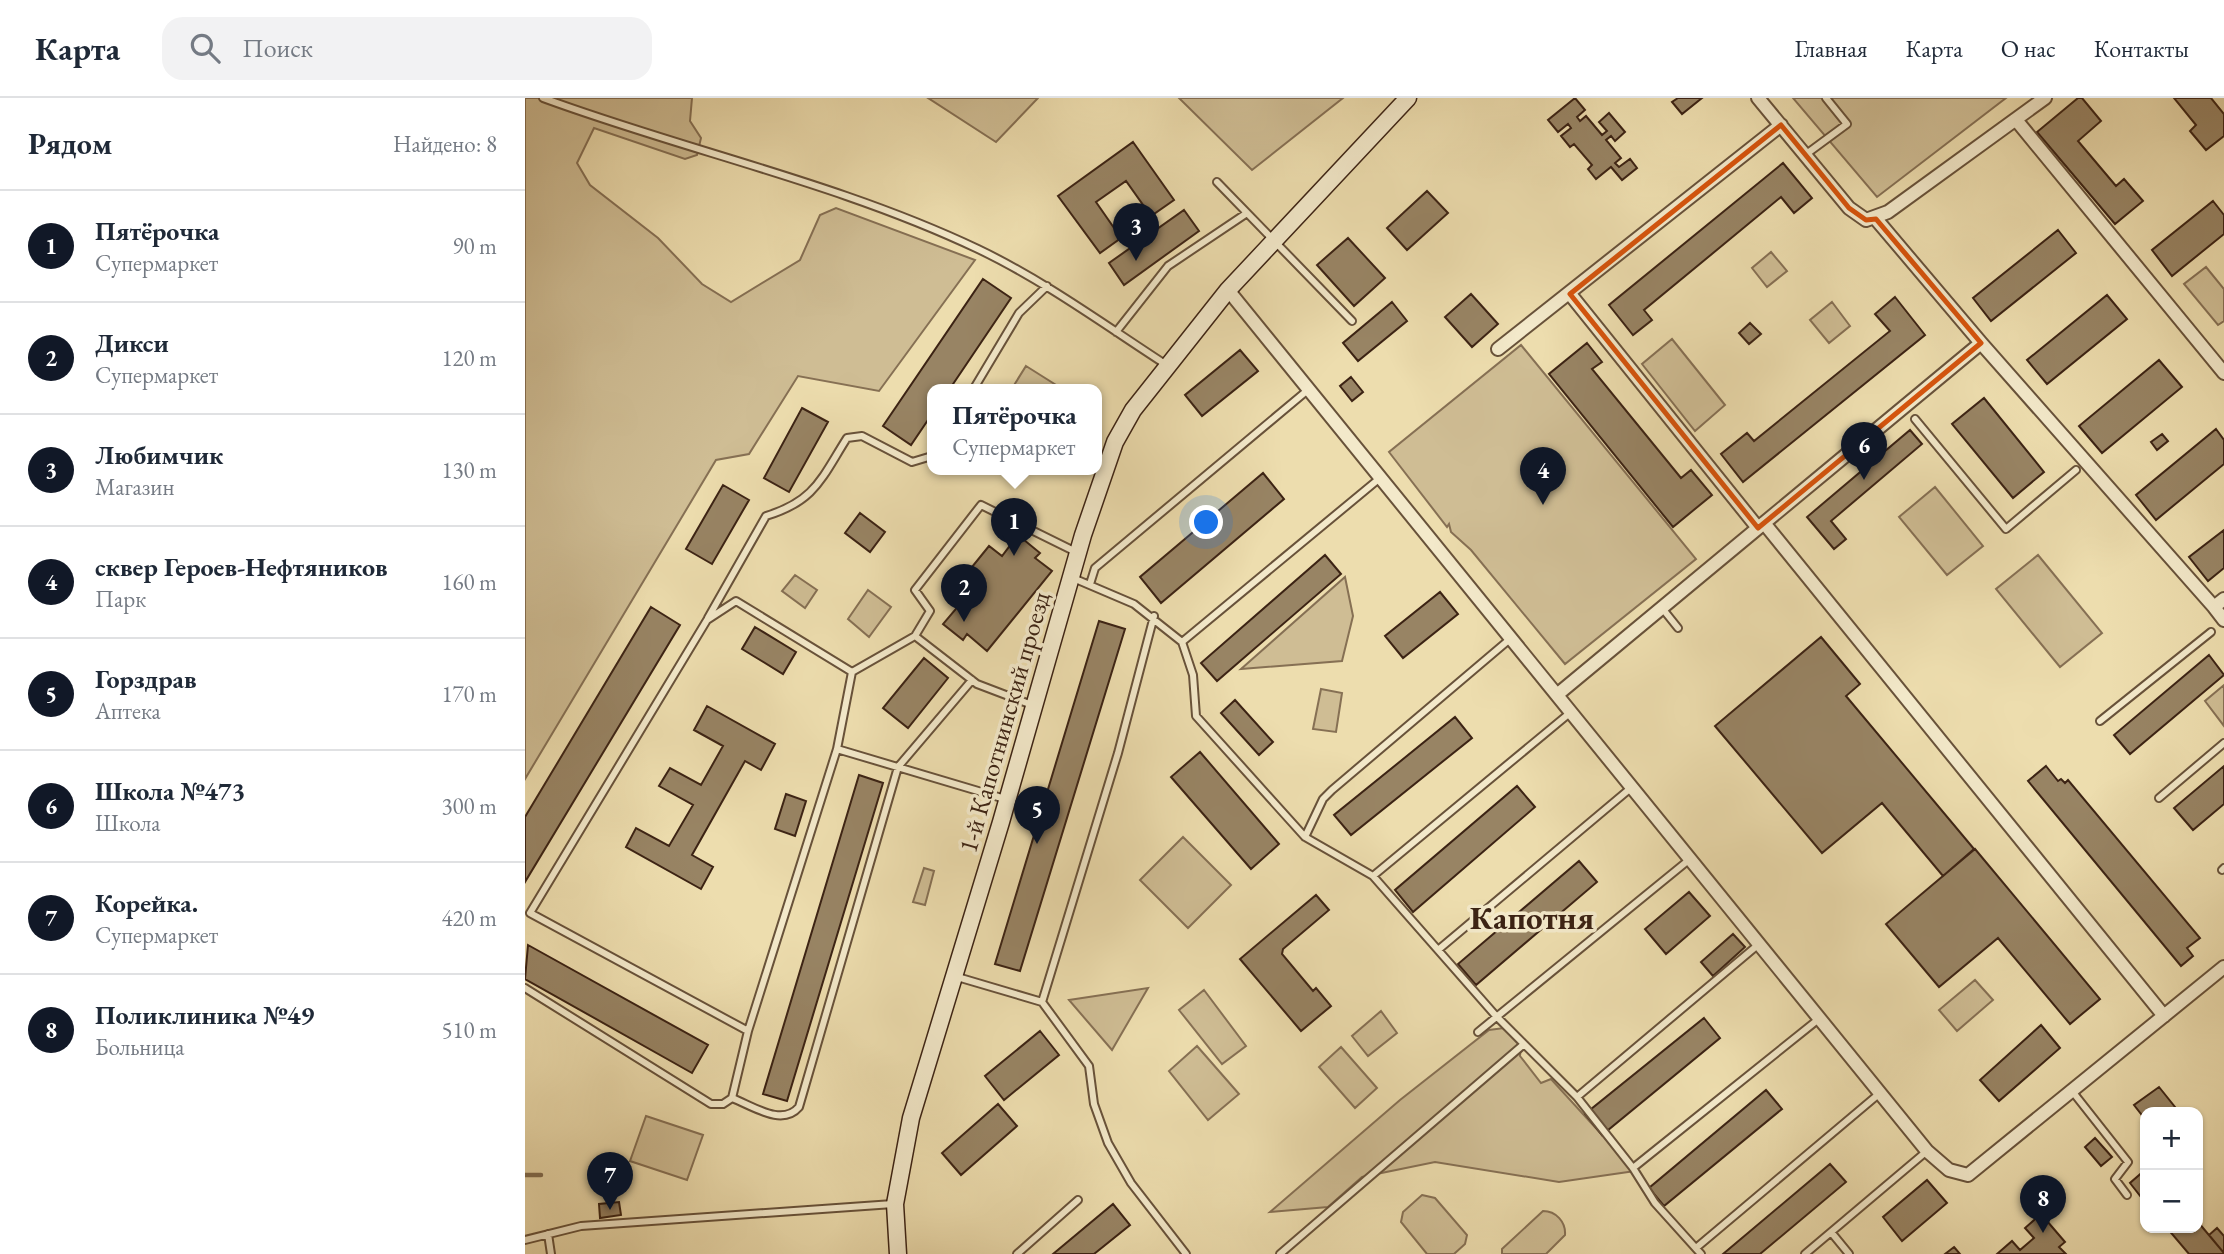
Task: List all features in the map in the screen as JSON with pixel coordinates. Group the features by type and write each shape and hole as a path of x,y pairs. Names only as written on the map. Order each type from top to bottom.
{"street":[{"name":"1-й Капотнинский проезд","path":"898,1254 895,1204 911,1118 1035,706 1078,553 1115,442 1133,410 1229,290 1408,98"},
{"path":"1758,98 1849,208 1866,220 1876,219 2017,121 2045,98"},
{"path":"2017,121 2224,373"},
{"path":"1498,349 1780,125"},
{"path":"1876,219 1981,343 2219,603 2224,620"},
{"path":"1229,290 1927,1151 1949,1170 1968,1175 2224,967"},
{"path":"1570,294 2165,1016"},
{"path":"1557,694 1981,343"}],"lane":[{"path":"543,98 878,209 977,249 1047,286 1168,366"},
{"path":"1805,155 1847,124 1826,98"},
{"path":"1217,181 1352,321"},
{"path":"1116,332 1168,266 1247,213"},
{"path":"978,384 1019,313 1047,286"},
{"path":"1090,584 1095,568 1310,388"},
{"path":"1915,419 2006,529 2076,470"},
{"path":"525,921 708,620 766,516 787,510 809,497 847,439 862,436 912,462 927,458"},
{"path":"1182,642 1382,477"},
{"path":"525,988 711,1104 723,1104 732,1098 748,1031 837,749 852,672 915,636 930,611 915,590 981,505 1078,553"},
{"path":"1071,578 1090,584 1154,616 1182,642 1193,675 1196,716 1305,837 1373,876 1496,1016 1577,1097 1633,1168 1655,1203 1699,1251 1880,1093"},
{"path":"708,620 736,601 852,672"},
{"path":"1662,608 1678,628"},
{"path":"1042,1002 1118,753 1154,616"},
{"path":"2100,721 2211,632"},
{"path":"915,636 972,680 1035,706"},
{"path":"1305,837 1323,799 1332,790 1512,637"},
{"path":"732,1098 783,1118 792,1115 799,1107 898,767 972,680"},
{"path":"1373,876 1571,711"},
{"path":"2159,797 2224,743"},
{"path":"837,749 1007,799"},
{"path":"1438,950 1632,786"},
{"path":"1478,1032 1689,859"},
{"path":"530,913 748,1031"},
{"path":"1577,1097 1759,944"},
{"path":"954,976 1042,1002 1089,1066 1094,1104 1108,1143 1131,1183 1186,1254"},
{"path":"1633,1168 1819,1018"},
{"path":"1280,1254 1524,1044"},
{"path":"2072,1091 2128,1162 2115,1179 2127,1195"},
{"path":"1805,1254 1927,1151"},
{"path":"1017,1254 1078,1200"},
{"path":"525,1240 581,1226 895,1204"},
{"path":"1831,1232 1849,1254"},
{"path":"548,1234 551,1254"}],"highlighted area":[{"path":"1781,125 1849,208 1866,220 1876,219 1981,343 1758,528 1570,294"}],"shaded area":[{"path":"525,98 692,98 690,121 701,138 697,155 685,159 594,128 577,163 590,185 658,238 702,284 731,302 800,260 820,215 836,208 975,260 879,391 798,376 749,454 716,460 525,779"},
{"path":"928,98 1038,98 996,142"},
{"path":"1179,98 1343,98 1252,170"},
{"path":"1793,98 2006,98 1877,197"},
{"path":"1771,252 1787,271 1767,287 1752,268"},
{"path":"2206,267 2224,289 2224,321 2218,325 2184,284"},
{"path":"1832,302 1850,326 1829,343 1810,320"},
{"path":"1672,339 1725,405 1695,431 1642,364"},
{"path":"1521,345 1696,559 1565,664 1471,550 1451,532 1449,524 1447,527 1389,452"},
{"path":"1026,366 1054,384 1015,384"},
{"path":"1935,487 1983,546 1947,575 1899,517"},
{"path":"2038,555 2102,633 2060,667 1996,589"},
{"path":"795,575 817,590 805,608 782,591"},
{"path":"1345,577 1353,616 1342,661 1241,669"},
{"path":"868,590 891,607 869,637 848,619"},
{"path":"2224,685 2224,726 2205,701"},
{"path":"1321,689 1342,693 1336,732 1313,729"},
{"path":"1183,837 1231,885 1188,928 1140,880"},
{"path":"924,868 934,871 925,905 913,902"},
{"path":"1975,980 1993,1000 1957,1031 1939,1010"},
{"path":"1148,988 1112,1050 1069,1000"},
{"path":"1204,990 1246,1046 1222,1064 1179,1010"},
{"path":"1381,1011 1397,1033 1368,1056 1352,1036"},
{"path":"1504,1028 1521,1047 1520,1056 1541,1083 1551,1079 1635,1171 1559,1182 1435,1162 1362,1177 1328,1207 1270,1212 1400,1100 1489,1030"},
{"path":"1197,1046 1239,1094 1208,1120 1169,1071"},
{"path":"1341,1047 1377,1088 1355,1108 1319,1067"},
{"path":"646,1116 703,1135 687,1180 630,1161"},
{"path":"1422,1195 1435,1198 1467,1235 1465,1244 1454,1254 1427,1254 1401,1222 1403,1212"},
{"path":"1543,1211 1559,1218 1565,1235 1546,1254 1502,1254 1502,1249"}],"building":[{"path":"1575,98 1585,110 1577,117 1580,121 1586,116 1602,135 1607,131 1599,122 1609,113 1625,132 1615,141 1611,136 1606,140 1621,158 1615,163 1619,167 1630,159 1637,168 1622,180 1611,167 1596,179 1588,169 1592,165 1574,144 1570,147 1561,136 1571,128 1568,124 1558,132 1548,120"},
{"path":"1678,98 1702,98 1682,114 1672,102"},
{"path":"2078,98 2082,98 2101,121 2078,141 2116,186 2124,179 2143,201 2115,224 2037,132"},
{"path":"2174,98 2211,98 2224,114 2224,136 2206,150 2190,131 2196,125"},
{"path":"1133,142 1174,200 1151,216 1126,181 1096,202 1121,238 1100,253 1058,196"},
{"path":"1783,163 1812,198 1794,213 1781,197 1644,310 1652,320 1633,335 1609,305"},
{"path":"1427,191 1448,213 1407,250 1387,228"},
{"path":"2213,201 2224,215 2224,234 2172,276 2152,250"},
{"path":"1184,210 1199,231 1124,285 1109,263"},
{"path":"2058,230 2076,253 1991,321 1973,298"},
{"path":"1348,238 1385,278 1354,306 1317,265"},
{"path":"983,279 1011,298 953,384 927,384 927,421 911,445 883,426"},
{"path":"1471,294 1498,324 1472,347 1445,317"},
{"path":"2107,295 2127,319 2047,384 2027,360"},
{"path":"1895,297 1925,335 1743,482 1721,454 1747,433 1754,441 1890,331 1875,314"},
{"path":"1392,302 1407,321 1358,361 1343,343"},
{"path":"1750,323 1761,334 1749,344 1739,333"},
{"path":"1587,343 1602,362 1592,369 1681,478 1691,470 1712,495 1673,527 1549,374"},
{"path":"1240,350 1258,371 1202,416 1185,395"},
{"path":"2159,360 2182,387 2102,453 2079,426"},
{"path":"1351,377 1363,392 1352,401 1340,386"},
{"path":"1984,398 2044,472 2013,498 1952,424"},
{"path":"802,408 828,422 789,492 764,478"},
{"path":"2216,429 2224,440 2224,464 2156,520 2136,495"},
{"path":"1910,430 1922,444 1831,521 1846,539 1834,549 1807,517"},
{"path":"2162,434 2168,441 2157,450 2151,442"},
{"path":"1263,473 1284,499 1161,603 1140,577"},
{"path":"723,485 749,500 712,564 686,549"},
{"path":"860,513 885,532 870,552 845,533"},
{"path":"2224,530 2224,568 2208,581 2189,557"},
{"path":"1018,535 1040,553 1035,558 1052,571 987,651 967,634 963,640 943,624 961,603 950,594 989,546 1002,556"},
{"path":"1325,555 1341,574 1217,681 1201,663"},
{"path":"1440,592 1458,614 1403,658 1385,636"},
{"path":"651,607 680,625 525,882 525,817"},
{"path":"1099,621 1125,629 1020,971 995,964"},
{"path":"755,627 796,652 783,674 742,649"},
{"path":"1821,637 1860,684 1846,696 1974,849 1943,876 1882,803 1822,853 1715,726"},
{"path":"2209,655 2224,675 2130,754 2114,735"},
{"path":"924,658 948,678 908,728 883,708"},
{"path":"1235,700 1273,742 1259,755 1221,713"},
{"path":"707,706 775,744 761,770 745,761 692,855 713,867 701,889 626,847 636,828 669,846 693,805 659,786 670,768 701,785 723,746 694,730"},
{"path":"1455,717 1472,738 1351,835 1334,815"},
{"path":"1200,752 1279,844 1251,869 1171,777"},
{"path":"2046,766 2058,781 2061,779 2065,783 2068,780 2200,938 2187,948 2193,956 2181,966 2028,781"},
{"path":"2224,766 2224,804 2193,830 2174,808"},
{"path":"859,775 883,783 787,1101 763,1094"},
{"path":"1517,786 1535,807 1413,912 1395,890"},
{"path":"786,794 806,801 795,836 775,829"},
{"path":"1975,849 2100,999 2070,1024 1998,938 1939,987 1886,924"},
{"path":"1579,861 1597,882 1476,985 1458,964"},
{"path":"1689,892 1710,916 1666,954 1645,929"},
{"path":"1316,895 1329,910 1283,949 1282,954 1313,991 1316,988 1331,1006 1301,1031 1240,959"},
{"path":"1733,934 1745,947 1713,976 1701,962"},
{"path":"528,945 708,1045 692,1073 525,979"},
{"path":"1704,1018 1720,1038 1602,1135 1585,1114"},
{"path":"2041,1025 2060,1048 1999,1101 1980,1080"},
{"path":"1040,1031 1059,1055 1004,1100 985,1076"},
{"path":"2159,1087 2175,1107 2140,1107 2140,1113 2134,1105"},
{"path":"1766,1090 1782,1109 1664,1206 1649,1188"},
{"path":"998,1104 1017,1126 961,1175 942,1153"},
{"path":"2095,1138 2112,1157 2101,1166 2085,1147"},
{"path":"1830,1164 1846,1182 1760,1254 1723,1254"},
{"path":"2140,1174 2140,1196 2130,1183"},
{"path":"1927,1180 1947,1203 1902,1241 1883,1217"},
{"path":"619,1202 621,1215 600,1218 599,1204"},
{"path":"1113,1204 1130,1225 1094,1254 1053,1254"},
{"path":"2041,1214 2065,1242 2059,1247 2066,1254 1997,1254 2012,1241 2020,1250 2034,1238 2025,1228"},
{"path":"2203,1228 2224,1253 2224,1254 2189,1254 2171,1233 2203,1233"},
{"path":"2217,1228 2224,1236 2224,1253 2209,1235"},
{"path":"1954,1247 1960,1254 1945,1254"}],"waterway":[{"path":"525,1175 541,1175"}],"place":[{"name":"Любимчик","path":"1136,261"},
{"name":"Школа №473","path":"1864,480"},
{"name":"сквер Героев-Нефтяников","path":"1543,505"},
{"name":"Пятёрочка","path":"1014,556"},
{"name":"Дикси","path":"964,622"},
{"name":"Горздрав","path":"1037,844"},
{"name":"Корейка.","path":"610,1210"},
{"name":"Поликлиника №49","path":"2043,1233"}],"district":[{"name":"Капотня","path":"1532,917"}]}
